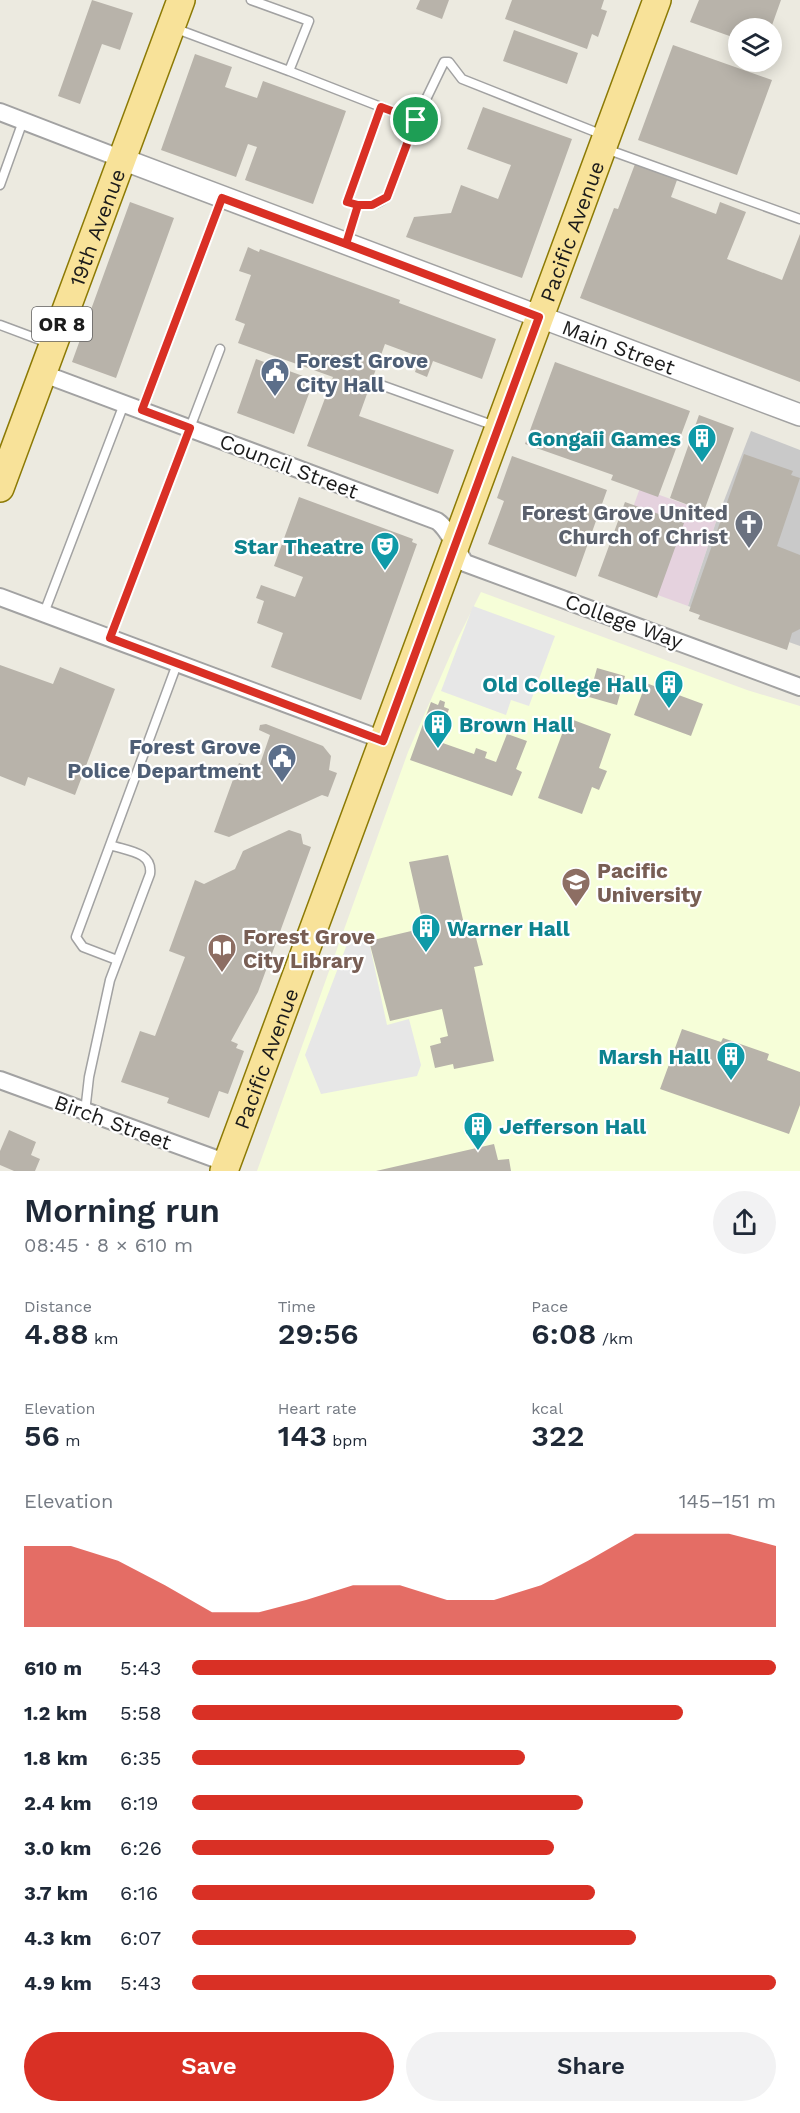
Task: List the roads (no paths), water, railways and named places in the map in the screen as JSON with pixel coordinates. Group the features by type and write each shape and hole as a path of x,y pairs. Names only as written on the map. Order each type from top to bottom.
{"main road":[{"name":"19th Avenue","path":"0,488 181,0"},
{"name":"Pacific Avenue","path":"225,1167 657,0"}],"street":[{"name":"Main Street","path":"0,112 800,415"},
{"name":"Council Street","path":"44,374 437,521 445,527 454,547"},
{"name":"College Way","path":"454,547 465,563 800,687"},
{"path":"0,597 383,741"},
{"name":"Birch Street","path":"0,1080 225,1167"}],"lane":[{"path":"251,0 309,21 289,70"},
{"path":"171,27 416,120"},
{"path":"381,107 347,202 372,205 387,197 416,120 444,62 449,62 462,79 604,142 800,219"},
{"path":"0,185 23,121"},
{"path":"142,410 222,198"},
{"path":"346,244 358,205"},
{"path":"0,325 54,345"},
{"path":"110,638 220,349"},
{"path":"381,385 498,427"},
{"path":"44,613 124,404"},
{"path":"117,960 83,947 76,937 177,664"},
{"path":"85,1112 88,1077 110,980 151,866 146,857 110,845"}],"place":[{"name":"Forest Grove City Hall","path":"275,398"},
{"name":"Gongaii Games","path":"702,464"},
{"name":"Forest Grove United Church of Christ","path":"749,550"},
{"name":"Star Theatre","path":"385,572"},
{"name":"Old College Hall","path":"669,710"},
{"name":"Brown Hall","path":"438,750"},
{"name":"Forest Grove Police Department","path":"282,784"},
{"name":"Pacific University","path":"576,908"},
{"name":"Warner Hall","path":"426,954"},
{"name":"Forest Grove City Library","path":"222,974"},
{"name":"Marsh Hall","path":"731,1082"},
{"name":"Jefferson Hall","path":"478,1152"}]}
